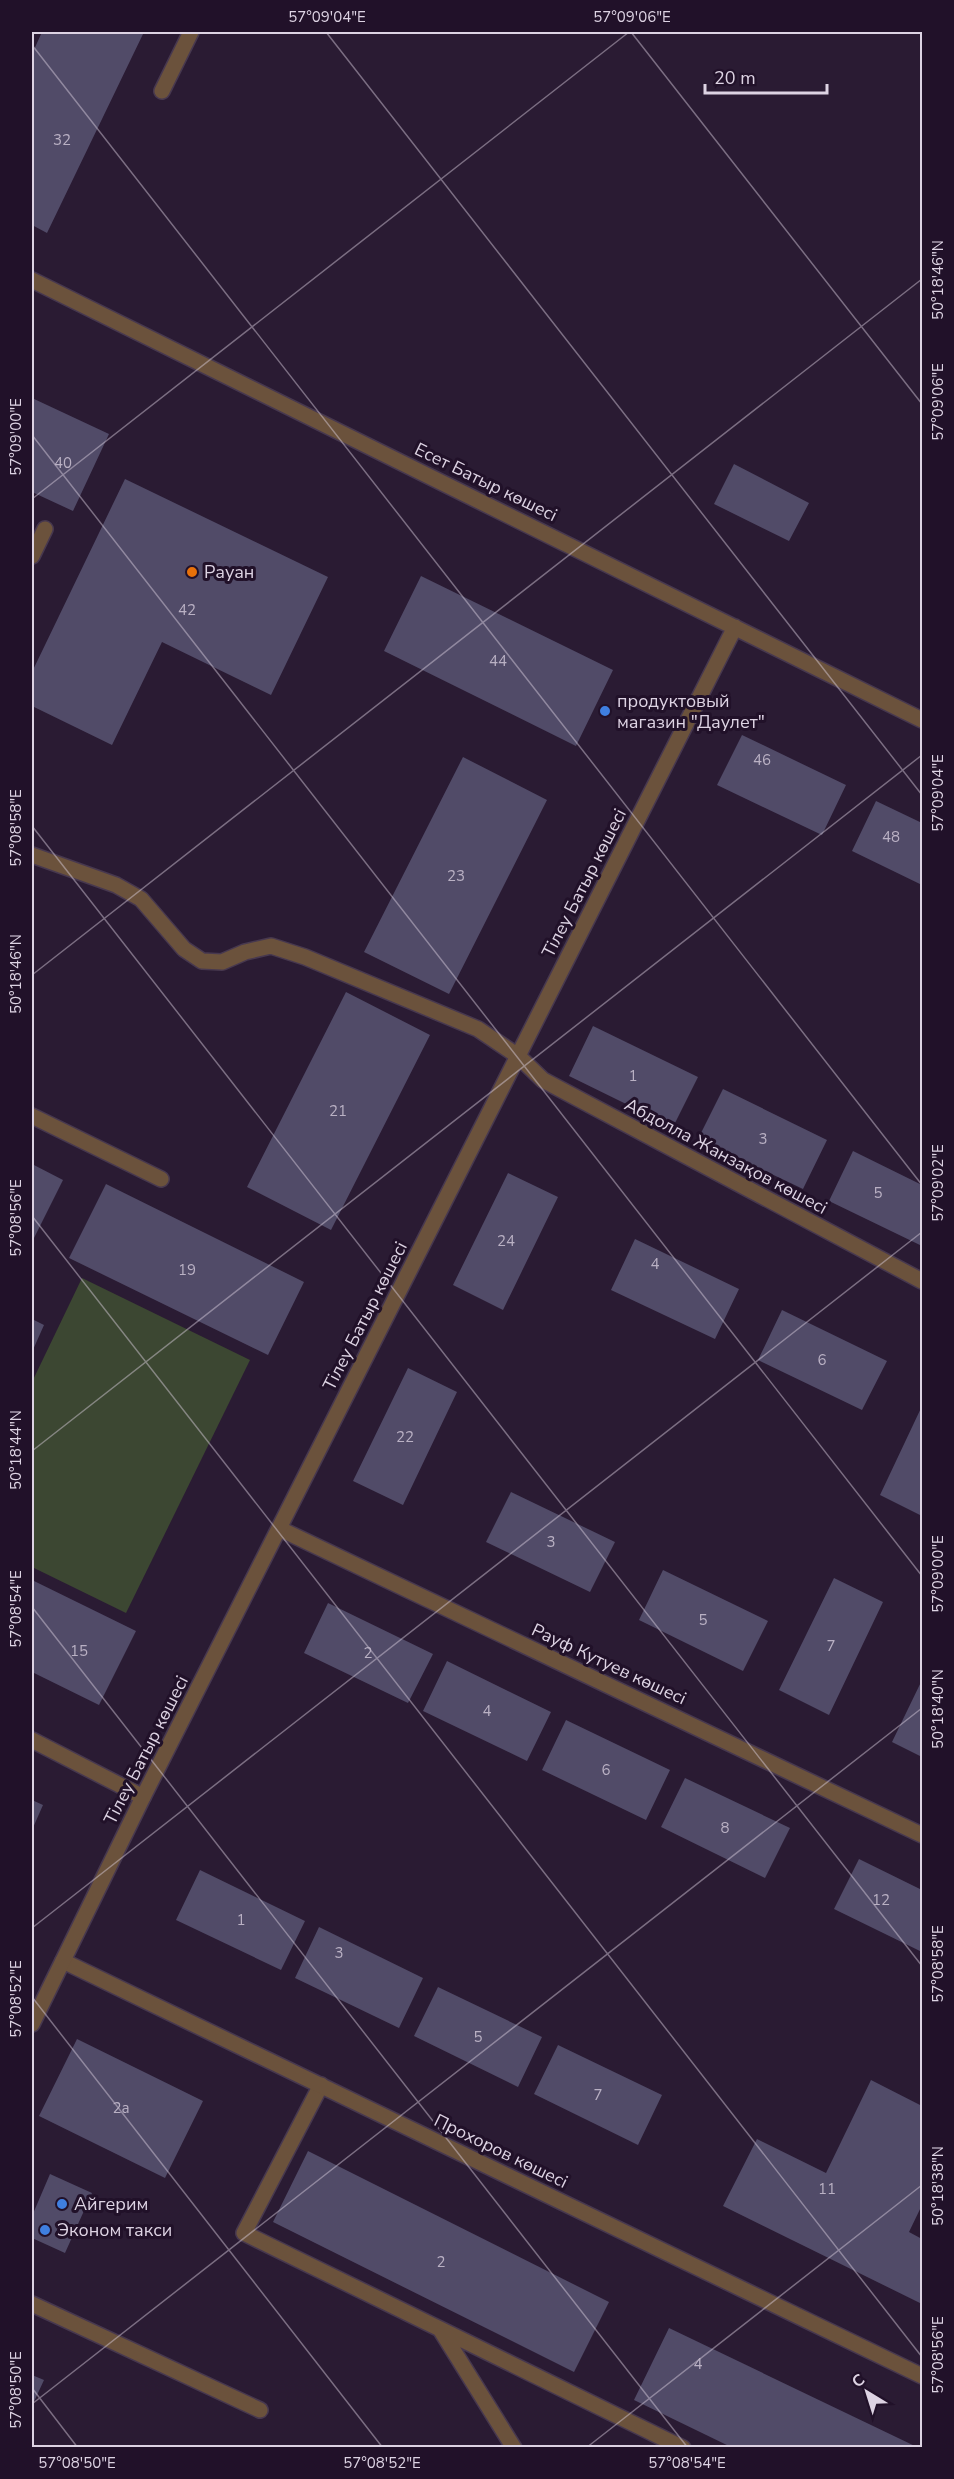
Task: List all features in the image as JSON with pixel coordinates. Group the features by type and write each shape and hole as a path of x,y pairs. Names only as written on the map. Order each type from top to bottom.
{"street":[{"path":"162,92 191,32"},
{"name":"Есет Батыр көшесі","path":"32,280 922,720"},
{"path":"32,556 45,529"},
{"name":"Тілеу Батыр көшесі","path":"32,2024 143,1797 735,627"},
{"name":"Абдолла Жанзақов көшесі","path":"32,855 116,885 141,899 184,949 202,961 222,962 245,952 271,946 305,957 478,1029 518,1056 543,1080 922,1281"},
{"path":"32,1116 161,1179"},
{"name":"Рауф Кутуев көшесі","path":"280,1529 922,1835"},
{"path":"32,1740 143,1797"},
{"name":"Прохоров көшесі","path":"63,1960 922,2376"},
{"path":"321,2085 244,2233 683,2448"},
{"path":"32,2304 260,2410"},
{"path":"440,2329 514,2448"}],"green space":[{"path":"82,1278 250,1360 126,1613 32,1567 32,1382"}],"building":[{"path":"42,32 144,32 47,233 32,225 32,54"},
{"path":"32,398 109,434 73,511 32,492"},
{"path":"734,464 809,503 789,541 714,504"},
{"path":"125,479 328,577 271,695 162,642 112,745 32,706 32,672"},
{"path":"421,576 613,670 576,746 384,651"},
{"path":"742,735 846,785 822,835 717,785"},
{"path":"463,757 547,800 449,994 364,952"},
{"path":"876,801 922,823 922,885 852,851"},
{"path":"346,992 430,1035 331,1230 247,1187"},
{"path":"593,1026 698,1077 673,1127 569,1076"},
{"path":"723,1089 827,1140 803,1189 698,1139"},
{"path":"853,1151 922,1185 922,1246 829,1201"},
{"path":"32,1164 63,1180 32,1242"},
{"path":"508,1173 558,1197 503,1310 453,1285"},
{"path":"106,1184 304,1282 268,1355 69,1258"},
{"path":"635,1239 739,1289 715,1339 611,1290"},
{"path":"782,1310 887,1361 862,1410 758,1360"},
{"path":"32,1319 44,1325 32,1352"},
{"path":"408,1368 457,1392 403,1505 353,1481"},
{"path":"922,1406 922,1516 880,1495"},
{"path":"511,1492 615,1542 590,1592 486,1542"},
{"path":"663,1570 768,1621 743,1671 639,1620"},
{"path":"834,1578 883,1602 829,1715 779,1690"},
{"path":"32,1580 136,1631 99,1705 32,1672"},
{"path":"328,1603 433,1654 408,1703 304,1653"},
{"path":"447,1661 551,1712 527,1761 423,1711"},
{"path":"922,1680 922,1757 892,1742"},
{"path":"566,1720 670,1770 646,1820 542,1770"},
{"path":"685,1778 790,1828 765,1878 661,1827"},
{"path":"32,1800 43,1805 32,1830"},
{"path":"859,1859 922,1890 922,1952 834,1909"},
{"path":"200,1870 305,1921 281,1970 176,1920"},
{"path":"319,1927 423,1978 399,2028 295,1978"},
{"path":"438,1987 542,2037 518,2087 414,2036"},
{"path":"77,2039 203,2101 165,2178 39,2116"},
{"path":"558,2045 662,2095 638,2145 534,2094"},
{"path":"871,2080 922,2106 922,2205 909,2232 922,2239 922,2304 723,2206 757,2139 826,2173"},
{"path":"308,2151 609,2302 574,2372 273,2222"},
{"name":"Айгерим","path":"50,2174 92,2193 65,2253 32,2238 32,2216"},
{"path":"669,2328 919,2448 733,2448 634,2400"},
{"path":"32,2375 44,2380 32,2406"}],"place":[{"name":"Рауан","path":"192,572"},
{"name":"продуктовый магазин \"Даулет\"","path":"605,711"},
{"name":"Айгерим","path":"62,2204"},
{"name":"Эконом такси","path":"45,2230"}]}
